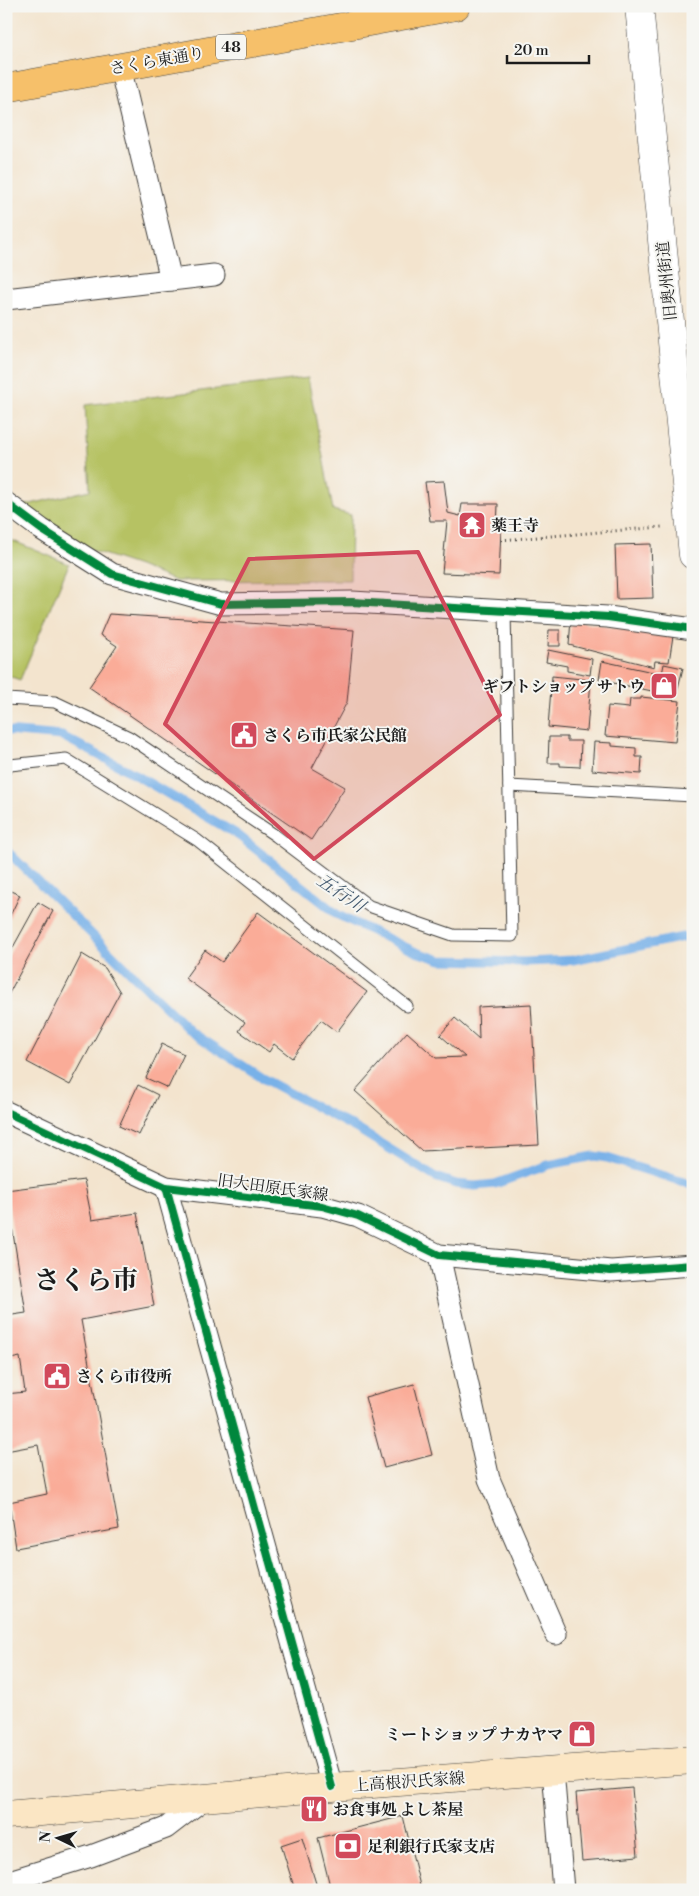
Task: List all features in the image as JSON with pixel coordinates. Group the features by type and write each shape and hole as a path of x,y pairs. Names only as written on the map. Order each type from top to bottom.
{"main road":[{"name":"さくら東通り","path":"6,88 456,6"},
{"name":"上高根沢氏家線","path":"6,1815 332,1787 693,1760"}],"street":[{"name":"旧奥州街道","path":"639,6 693,555"},
{"path":"120,67 171,280"},
{"path":"6,299 214,275"},
{"path":"6,504 41,529 112,574 220,604 352,602 608,617 693,629"},
{"name":"旧大田原氏家線","path":"6,1112 166,1187 322,1206 358,1216 439,1255 611,1271 693,1265"},
{"path":"166,1187 332,1787"},
{"path":"439,1255 489,1479 556,1634"},
{"path":"553,1770 563,1890"},
{"path":"6,1882 91,1856 166,1828 205,1798"}],"lane":[{"path":"6,698 55,702 129,736 276,836 369,906 453,935 512,936 505,612"},
{"path":"6,769 10,765 66,759 197,840 407,1006"},
{"path":"509,786 693,796"}],"path":[{"path":"501,540 668,527"}],"highlighted area":[{"path":"418,552 500,715 314,859 165,724 249,559"}],"green space":[{"path":"308,378 333,510 351,515 350,580 175,581 139,566 88,549 22,506 90,490 85,405"},
{"path":"6,538 69,564 20,680 6,675"}],"building":[{"name":"薬王寺","path":"444,481 448,513 460,516 462,504 498,504 497,529 501,529 499,575 442,573 447,521 430,521 425,482"},
{"path":"651,544 653,598 617,599 615,545"},
{"name":"さくら市氏家公民館","path":"109,614 354,630 347,702 312,768 345,787 311,840 89,687 117,646 100,635"},
{"path":"571,620 673,636 669,662 655,661 654,667 569,645"},
{"path":"549,630 560,630 560,646 548,646"},
{"path":"548,650 592,659 590,675 567,671 567,666 546,662"},
{"path":"602,661 662,674 664,664 683,668 676,696 599,680"},
{"path":"552,676 591,680 587,731 548,727"},
{"path":"641,697 680,701 675,742 605,736 608,706 629,708 630,699 641,699"},
{"path":"549,737 567,737 567,741 581,741 580,767 548,763"},
{"path":"594,742 612,743 612,746 636,748 636,757 642,757 641,774 592,770"},
{"path":"6,889 20,895 6,924"},
{"path":"38,902 53,911 6,999 6,960"},
{"path":"258,912 367,992 337,1032 321,1020 292,1058 274,1044 269,1052 239,1031 245,1022 185,978 205,950 222,962"},
{"path":"82,954 105,968 120,992 70,1085 27,1062"},
{"path":"531,1004 539,1145 422,1151 355,1091 407,1032 436,1058 465,1057 440,1035 455,1018 479,1039 478,1007"},
{"path":"162,1044 184,1054 168,1088 146,1078"},
{"path":"138,1085 158,1095 139,1135 119,1126"},
{"name":"さくら市役所","path":"84,1180 92,1220 137,1213 154,1306 81,1320 119,1529 16,1548 9,1502 47,1494 38,1445 6,1451 6,1394 25,1392 20,1357 6,1360 6,1316 26,1313 6,1190"},
{"path":"414,1384 432,1455 384,1468 365,1397"},
{"path":"632,1788 638,1856 582,1861 576,1793"},
{"path":"403,1816 421,1890 331,1890 318,1838"},
{"path":"302,1838 318,1890 295,1890 281,1845"}],"waterway":[{"name":"五行川","path":"6,731 62,736 127,770 238,835 338,915 416,952 441,960 525,962 573,960 683,937 693,938"},
{"path":"6,850 190,1031 262,1078 359,1130 435,1177 456,1184 475,1186 495,1184 548,1165 594,1156 607,1158 693,1185"}],"cycle path":[{"path":"6,503 41,529 112,574 221,604 352,602 608,617 693,629"},
{"path":"6,1112 166,1187 322,1206 358,1216 439,1255 611,1271 693,1265"},
{"path":"166,1187 332,1787"}],"place":[{"name":"薬王寺","path":"472,525"},
{"name":"ギフトショップ サトウ","path":"664,686"},
{"name":"さくら市氏家公民館","path":"244,735"},
{"name":"さくら市役所","path":"57,1376"},
{"name":"ミートショップ ナカヤマ","path":"582,1734"},
{"name":"お食事処 よし茶屋","path":"314,1809"},
{"name":"足利銀行氏家支店","path":"348,1846"}],"district":[{"name":"さくら市","path":"86,1280"}]}
